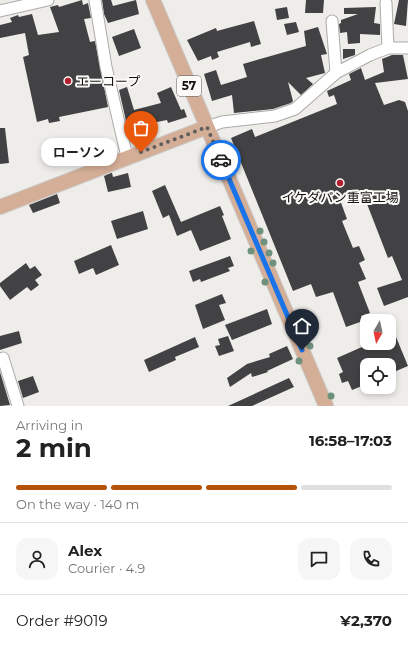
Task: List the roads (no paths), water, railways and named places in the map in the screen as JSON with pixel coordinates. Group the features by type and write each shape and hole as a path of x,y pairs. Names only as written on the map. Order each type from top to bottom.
{"main road":[{"name":"57","path":"153,0 326,406"},
{"path":"0,207 207,127"}],"street":[{"path":"0,11 48,0"},
{"path":"95,0 106,67 128,157"},
{"path":"386,2 388,48"},
{"path":"332,21 336,73"},
{"path":"207,127 222,122 275,116 295,109 336,73 370,55 388,48 408,48"},
{"path":"0,360 4,358 18,406"}],"place":[{"name":"エーコープ","path":"68,81"},
{"name":"ローソン","path":"141,152"},
{"name":"イケダパン重富工場","path":"340,183"}]}
